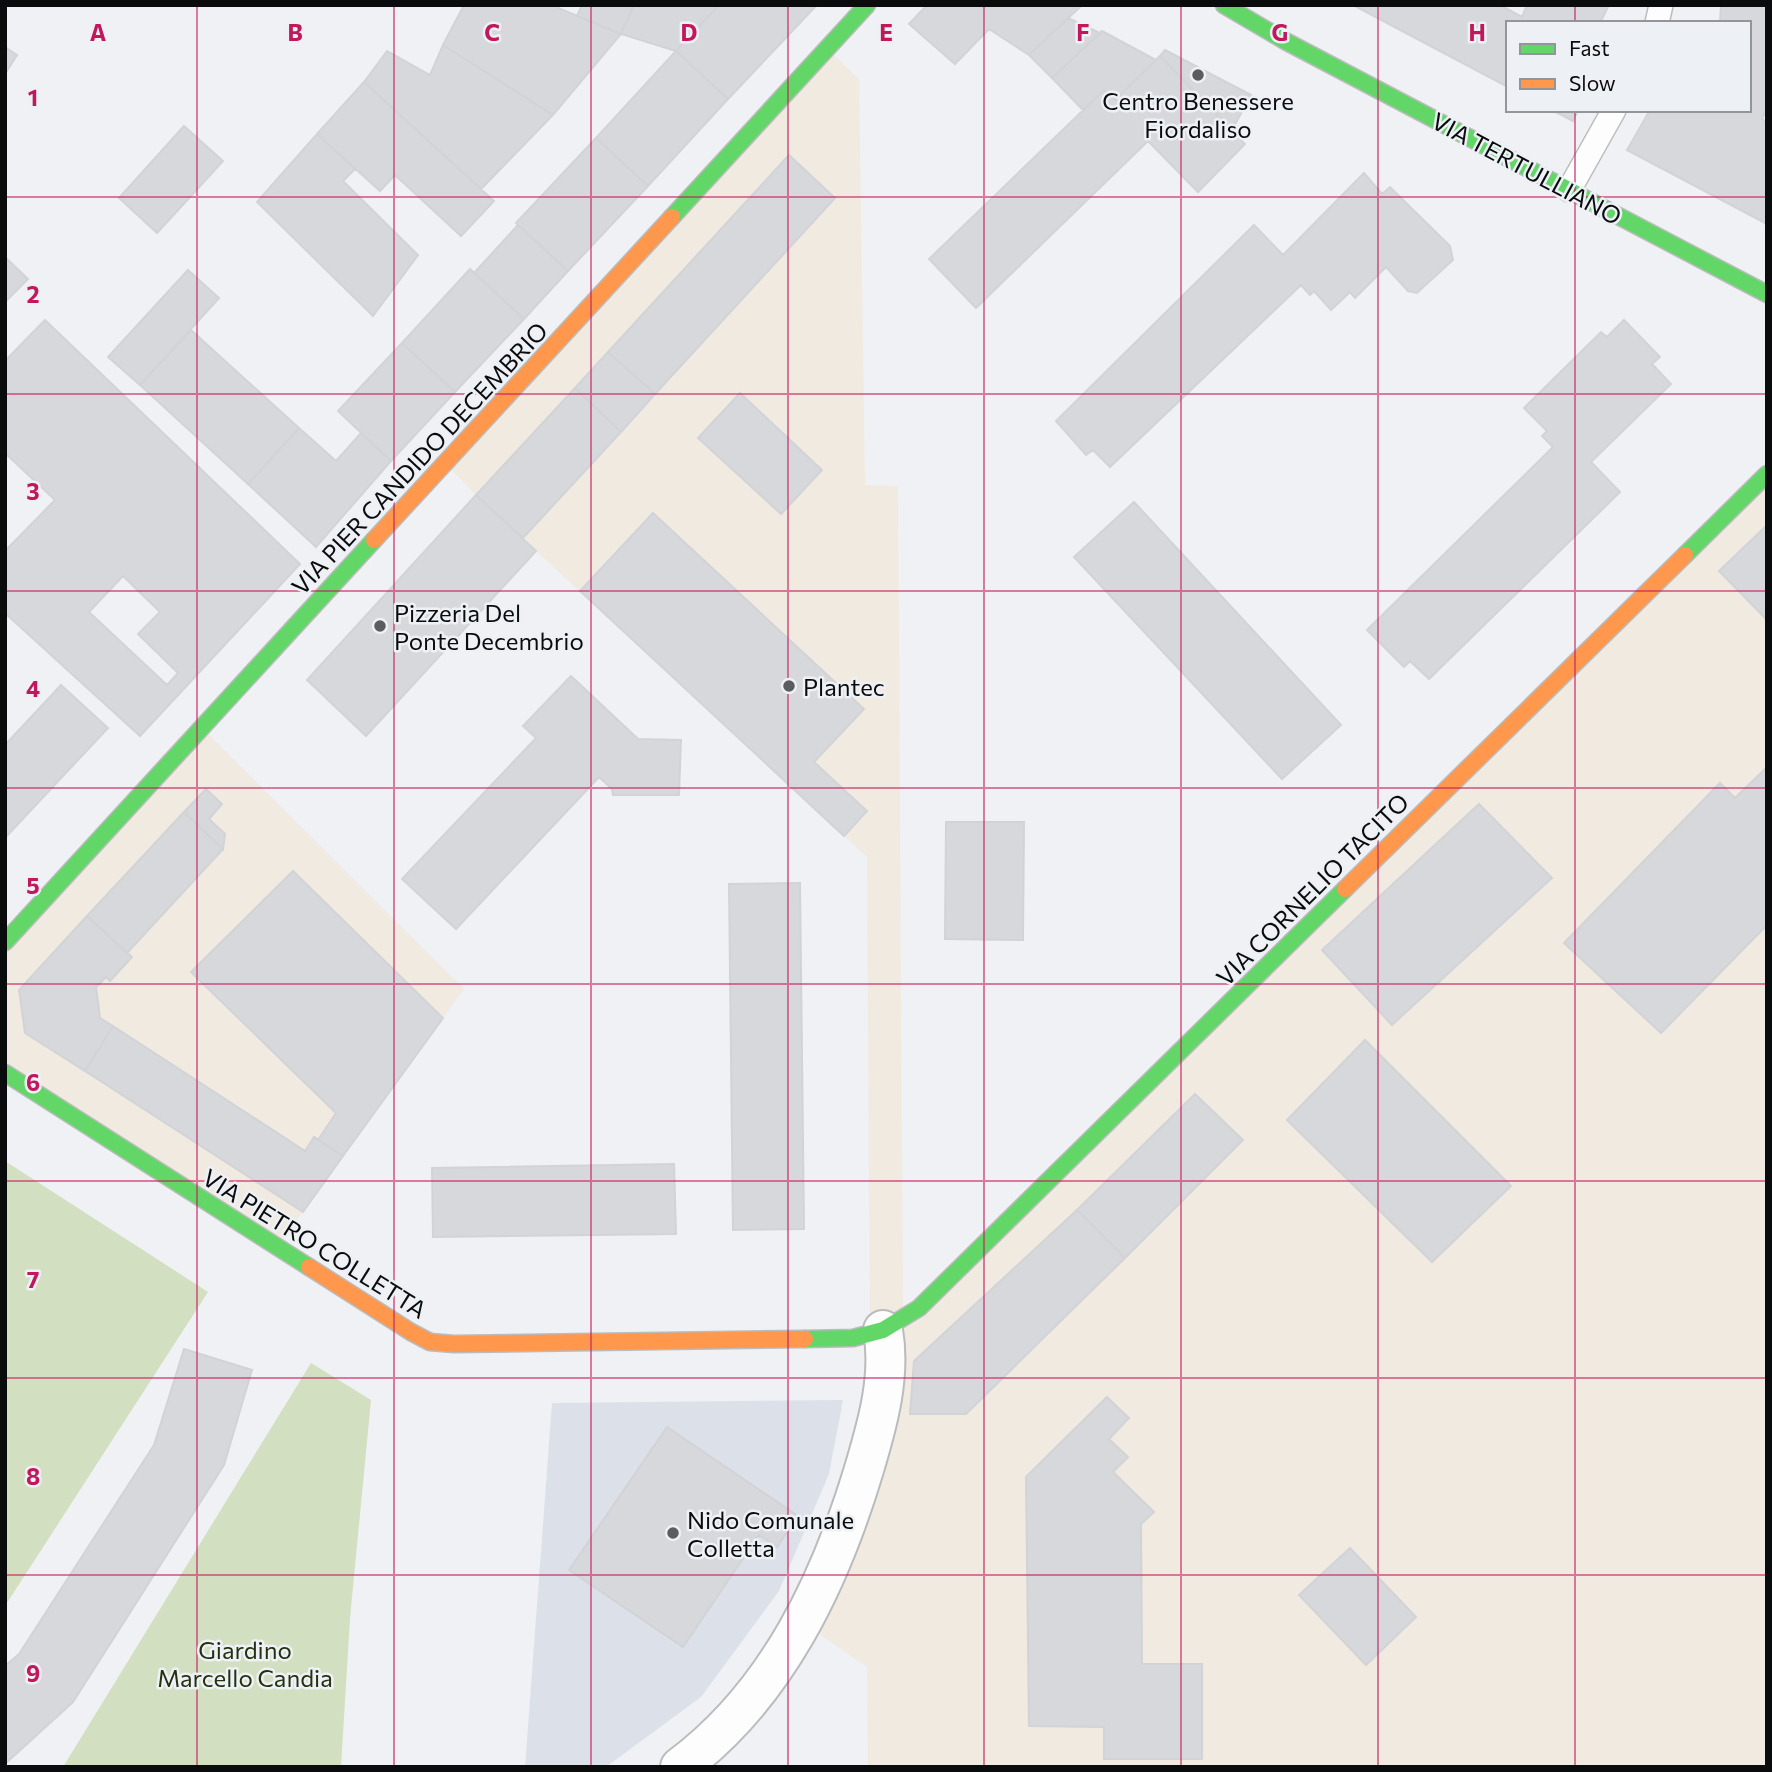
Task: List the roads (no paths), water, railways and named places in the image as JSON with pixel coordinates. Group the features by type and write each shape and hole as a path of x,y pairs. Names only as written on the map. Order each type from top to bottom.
{"street":[{"name":"VIA PIER CANDIDO DECEMBRIO","path":"5,942 867,5"},
{"name":"VIA TERTULLIANO","path":"1224,5 1287,42 1767,294"},
{"name":"VIA TERTULLIANO","path":"1250,5 1287,42"},
{"name":"VIA CORNELIO TACITO","path":"883,1330 919,1308 1767,474"},
{"name":"VIA PIETRO COLLETTA","path":"5,1073 429,1342 454,1344 853,1338 883,1330"},
{"path":"680,1767 733,1720 772,1673 833,1562 874,1436 885,1382 887,1353 883,1330"}],"lane":[{"path":"1569,190 1613,112"}],"place":[{"name":"Centro Benessere Fiordaliso","path":"1198,75"},
{"name":"Pizzeria Del Ponte Decembrio","path":"380,626"},
{"name":"Plantec","path":"789,686"},
{"name":"Nido Comunale Colletta","path":"673,1533"}],"park label":[{"name":"Giardino Marcello Candia","path":"245,1663"}]}
